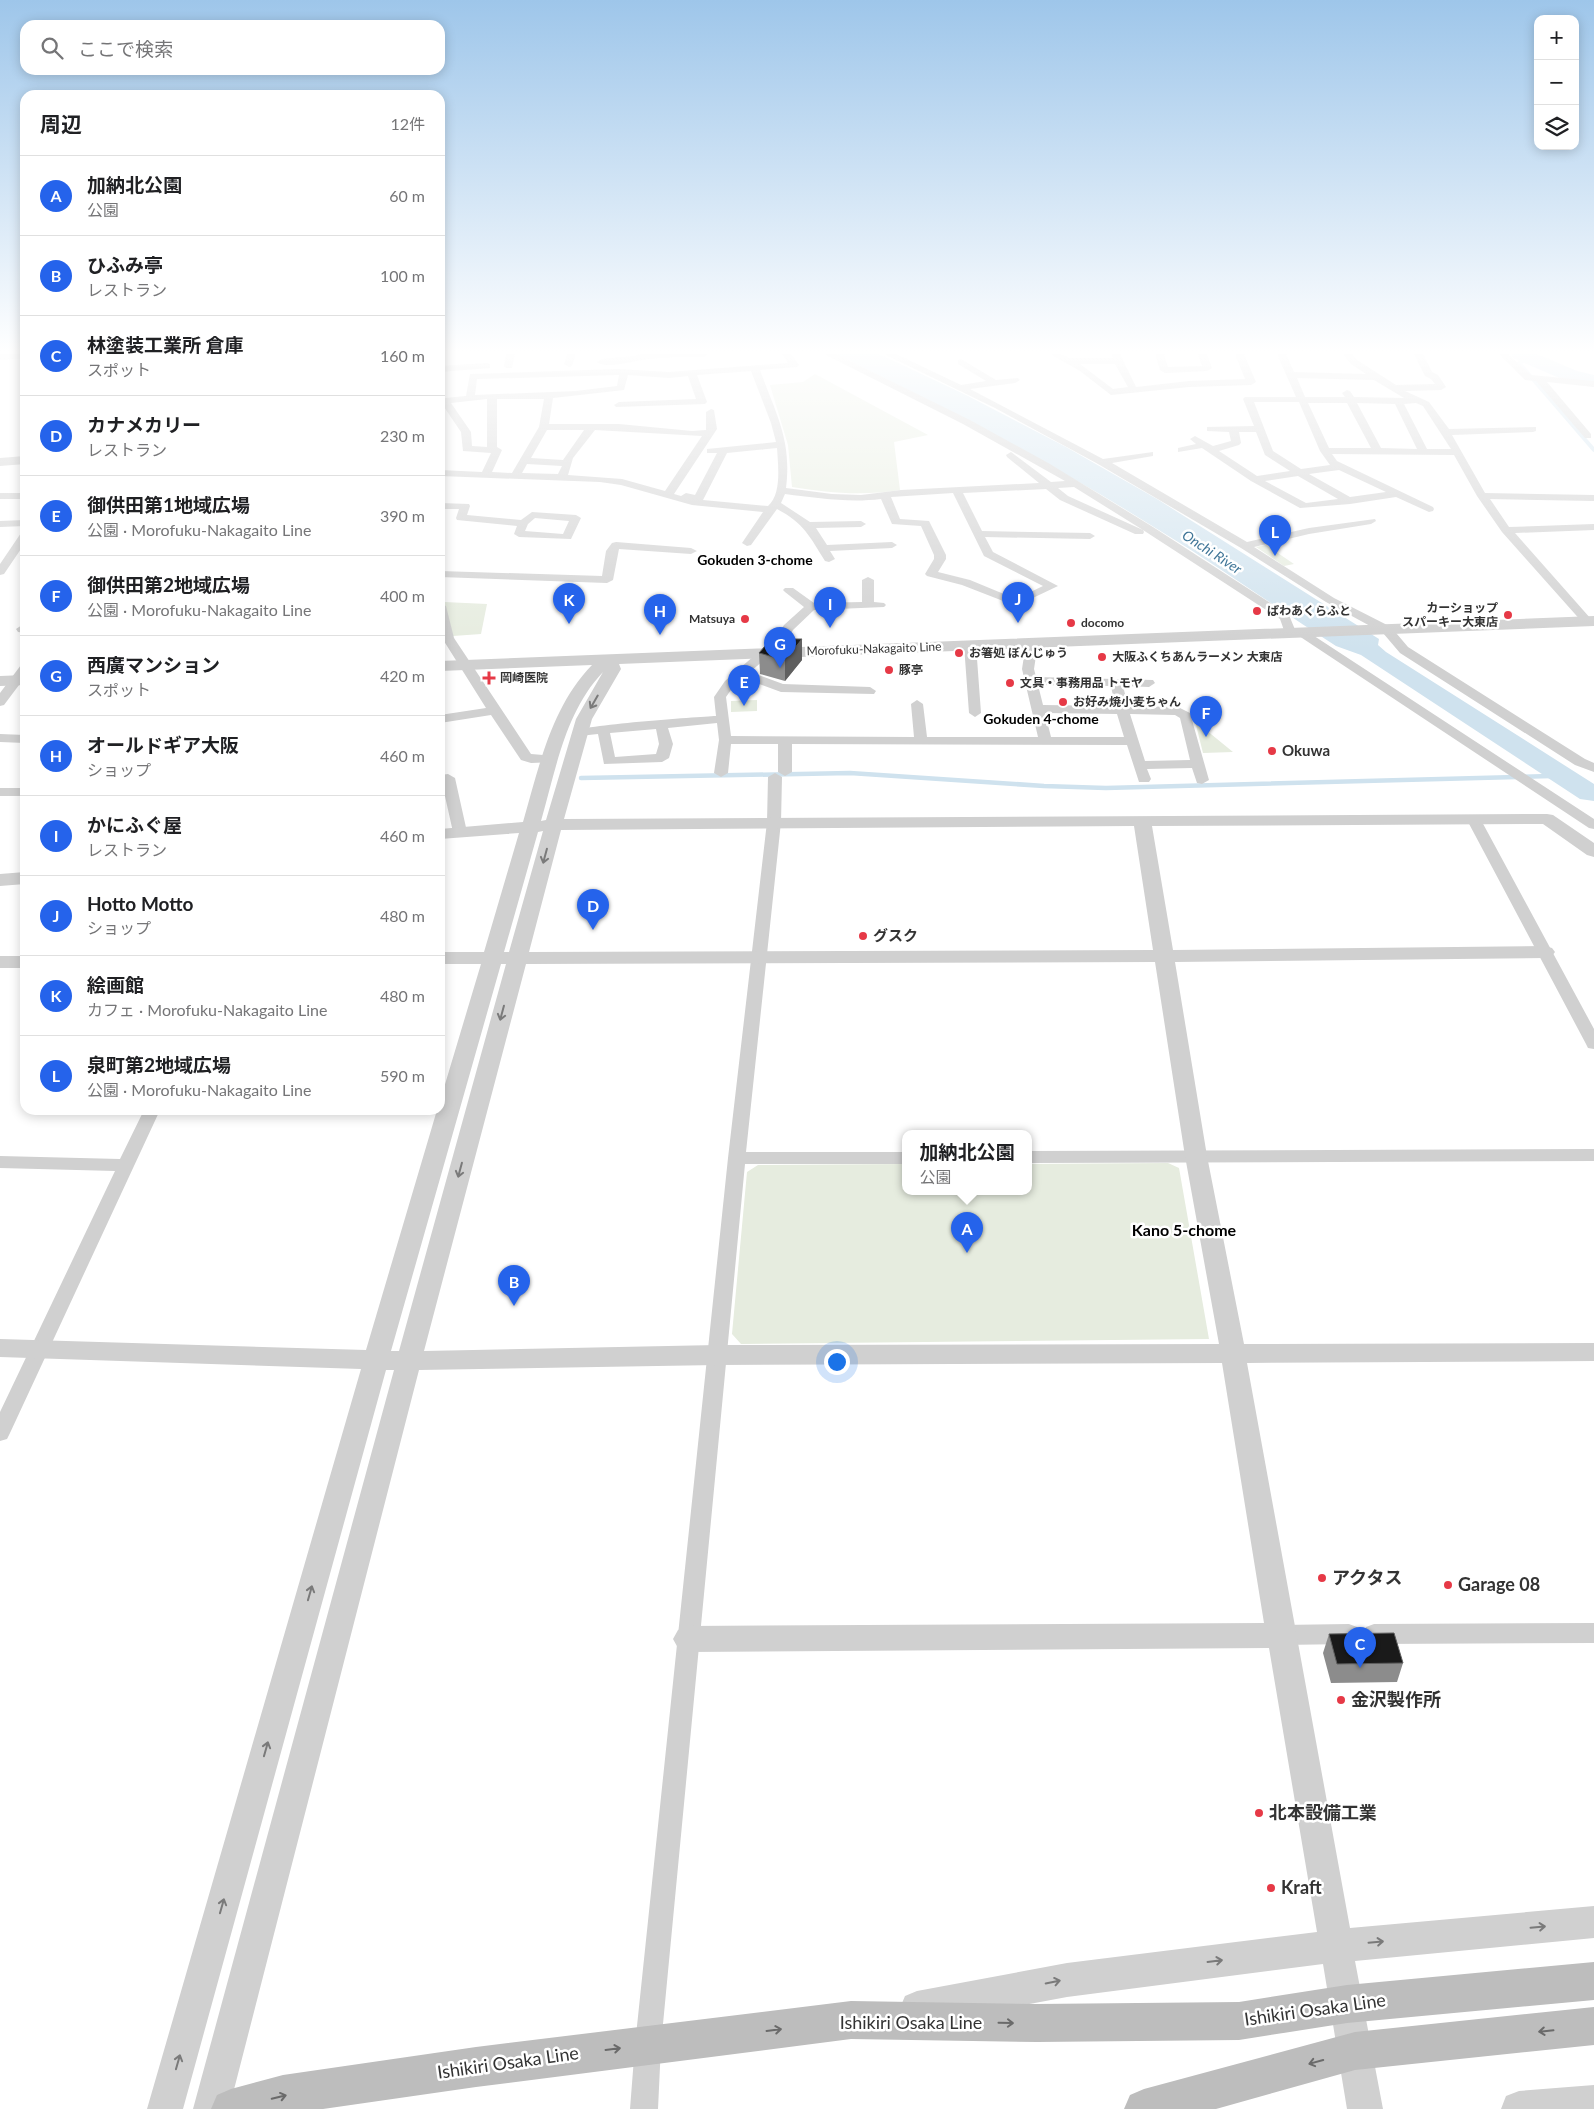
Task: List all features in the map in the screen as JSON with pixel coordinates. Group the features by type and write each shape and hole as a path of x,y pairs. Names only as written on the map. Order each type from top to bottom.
{"main road":[{"name":"Ishikiri Osaka Line","path":"232,2109 283,2095 476,2067 851,2020 1037,2023 1239,2022 1347,2004 1594,1981"},
{"path":"1144,2109 1355,2051 1594,2026"}],"street":[{"path":"486,474 496,452"},
{"path":"515,476 530,452"},
{"path":"562,478 568,458 572,452"},
{"path":"670,492 695,452"},
{"path":"639,487 644,485 698,499 722,452"},
{"path":"747,543 774,507 782,490 781,452"},
{"path":"1010,452 1008,453 1064,498 1169,546 1176,546"},
{"path":"1022,452 1176,546 1285,617 1299,633 1594,824"},
{"path":"1084,452 1245,546 1330,600 1387,630 1404,650 1594,769"},
{"path":"1214,452 1255,479 1304,506 1398,494"},
{"path":"1269,452 1298,472 1350,501"},
{"path":"1327,452 1332,463 1338,467 1429,509"},
{"path":"1456,452 1482,496 1506,530 1590,621"},
{"path":"1102,462 1149,454 1161,460"},
{"path":"0,462 20,460"},
{"path":"525,461 568,463"},
{"path":"1255,479 1338,467"},
{"path":"445,473 600,479 639,487 692,502 774,507 793,513 810,526 829,559"},
{"path":"782,490 832,498 886,497 901,494 1075,484"},
{"path":"886,497 896,522 925,523 940,555 940,559 931,574 966,582 1016,603 1052,586 988,554 957,491"},
{"path":"0,496 20,496"},
{"path":"1482,496 1594,498"},
{"path":"445,506 465,506 462,518 523,523 532,515 576,518 567,537 518,534 523,523"},
{"path":"1245,546 1309,531 1371,522"},
{"path":"0,524 20,523"},
{"path":"810,526 862,524"},
{"path":"1506,530 1594,527"},
{"path":"978,534 1090,536"},
{"path":"0,572 20,542"},
{"path":"445,574 606,580 612,551 616,545 691,551"},
{"path":"824,548 892,545"},
{"path":"0,551 14,551"},
{"path":"789,590 811,607 874,605 868,580"},
{"path":"721,773 724,740 720,697 729,684 770,652 788,628 811,607"},
{"path":"1387,630 1590,621"},
{"path":"445,626 448,638 464,665 526,757 531,759 550,759"},
{"name":"Morofuku-Nakagaito Line","path":"445,666 1387,630"},
{"path":"1032,643 1028,669 1046,741"},
{"path":"970,645 975,714"},
{"path":"165,2109 376,1360 504,958 542,825 550,759 563,720 584,683 595,668 610,659 613,669 584,719 609,761 662,758 666,744 661,724"},
{"path":"742,673 781,688 870,691"},
{"path":"0,702 16,678"},
{"path":"1031,681 1149,683"},
{"path":"1116,682 1122,710 1144,780"},
{"path":"917,704 921,741"},
{"path":"1038,709 1178,711 1186,716 1202,780"},
{"path":"445,718 494,712"},
{"path":"591,730 722,718"},
{"path":"542,825 591,730"},
{"path":"0,738 20,738"},
{"path":"724,740 1132,742"},
{"path":"644,2109 648,2045 737,1158 758,958 785,741"},
{"path":"1139,765 1197,764"},
{"path":"445,778 448,778 460,832"},
{"path":"0,792 20,792"},
{"path":"445,834 542,825 774,822 1547,819 1594,851"},
{"path":"1474,820 1594,1044"},
{"path":"1142,821 1196,1156 1233,1353 1280,1635 1365,2109"},
{"path":"0,880 20,878"},
{"path":"445,958 1164,956 1545,952"},
{"path":"211,2109 409,1360 504,958"},
{"path":"0,962 20,962"},
{"path":"0,1433 150,1115"},
{"path":"1032,1157 1594,1155"},
{"path":"737,1158 902,1158"},
{"path":"0,1162 126,1165"},
{"path":"0,1348 376,1360 717,1355 1594,1352"},
{"path":"688,1639 1594,1633"},
{"path":"851,2020 1067,1980 1335,1946 1594,1922"},
{"path":"1519,2109 1594,2104"}],"shaded area":[{"path":"789,452 895,452 900,490 846,493 792,487"},
{"path":"1266,545 1294,564 1284,566 1256,547"},
{"path":"445,602 487,604 481,634 453,636"},
{"path":"757,700 757,711 731,712 731,701"},
{"path":"1195,721 1233,752 1203,753"},
{"path":"1168,1163 1179,1168 1209,1339 741,1344 732,1334 747,1172 758,1165 902,1164 902,1195 1032,1195 1032,1164"}],"water":[{"name":"Onchi River","path":"1025,452 1075,452 1157,499 1379,639 1378,645 1386,652 1594,784 1594,801 1580,799 1361,655 1336,646 1206,560 1082,484"}],"building":[{"path":"771,639 802,639 785,660 759,653"},
{"path":"1394,1633 1403,1663 1337,1664 1329,1634"}],"waterway":[{"path":"581,778 850,773 1044,786 1106,788 1551,776"}],"place":[{"name":"泉町第2地域広場","path":"1275,556"},
{"name":"ぱわあくらふと","path":"1257,611"},
{"name":"カーショップ スパーキー大東店","path":"1508,615"},
{"name":"Matsuya","path":"745,619"},
{"name":"Hotto Motto","path":"1018,623"},
{"name":"docomo","path":"1071,623"},
{"name":"絵画館","path":"569,624"},
{"name":"かにふぐ屋","path":"830,628"},
{"name":"オールドギア大阪","path":"660,635"},
{"name":"お箸処 ぼんじゅう","path":"959,653"},
{"name":"大阪ふくちあんラーメン 大東店","path":"1102,657"},
{"name":"西廣マンション","path":"780,668"},
{"name":"豚亭","path":"889,670"},
{"name":"岡崎医院","path":"489,678"},
{"name":"文具・事務用品 トモヤ","path":"1010,683"},
{"name":"お好み焼小麦ちゃん","path":"1063,702"},
{"name":"御供田第1地域広場","path":"744,706"},
{"name":"御供田第2地域広場","path":"1206,737"},
{"name":"Okuwa","path":"1272,751"},
{"name":"カナメカリー","path":"593,930"},
{"name":"グスク","path":"863,936"},
{"name":"加納北公園","path":"967,1253"},
{"name":"ひふみ亭","path":"514,1306"},
{"name":"アクタス","path":"1322,1578"},
{"name":"Garage 08","path":"1448,1585"},
{"name":"林塗装工業所 倉庫","path":"1360,1668"},
{"name":"金沢製作所","path":"1341,1700"},
{"name":"北本設備工業","path":"1259,1813"},
{"name":"Kraft","path":"1271,1888"}],"district":[{"name":"Gokuden 3-chome","path":"755,560"},
{"name":"Gokuden 4-chome","path":"1041,719"},
{"name":"Kano 5-chome","path":"1184,1230"}]}
